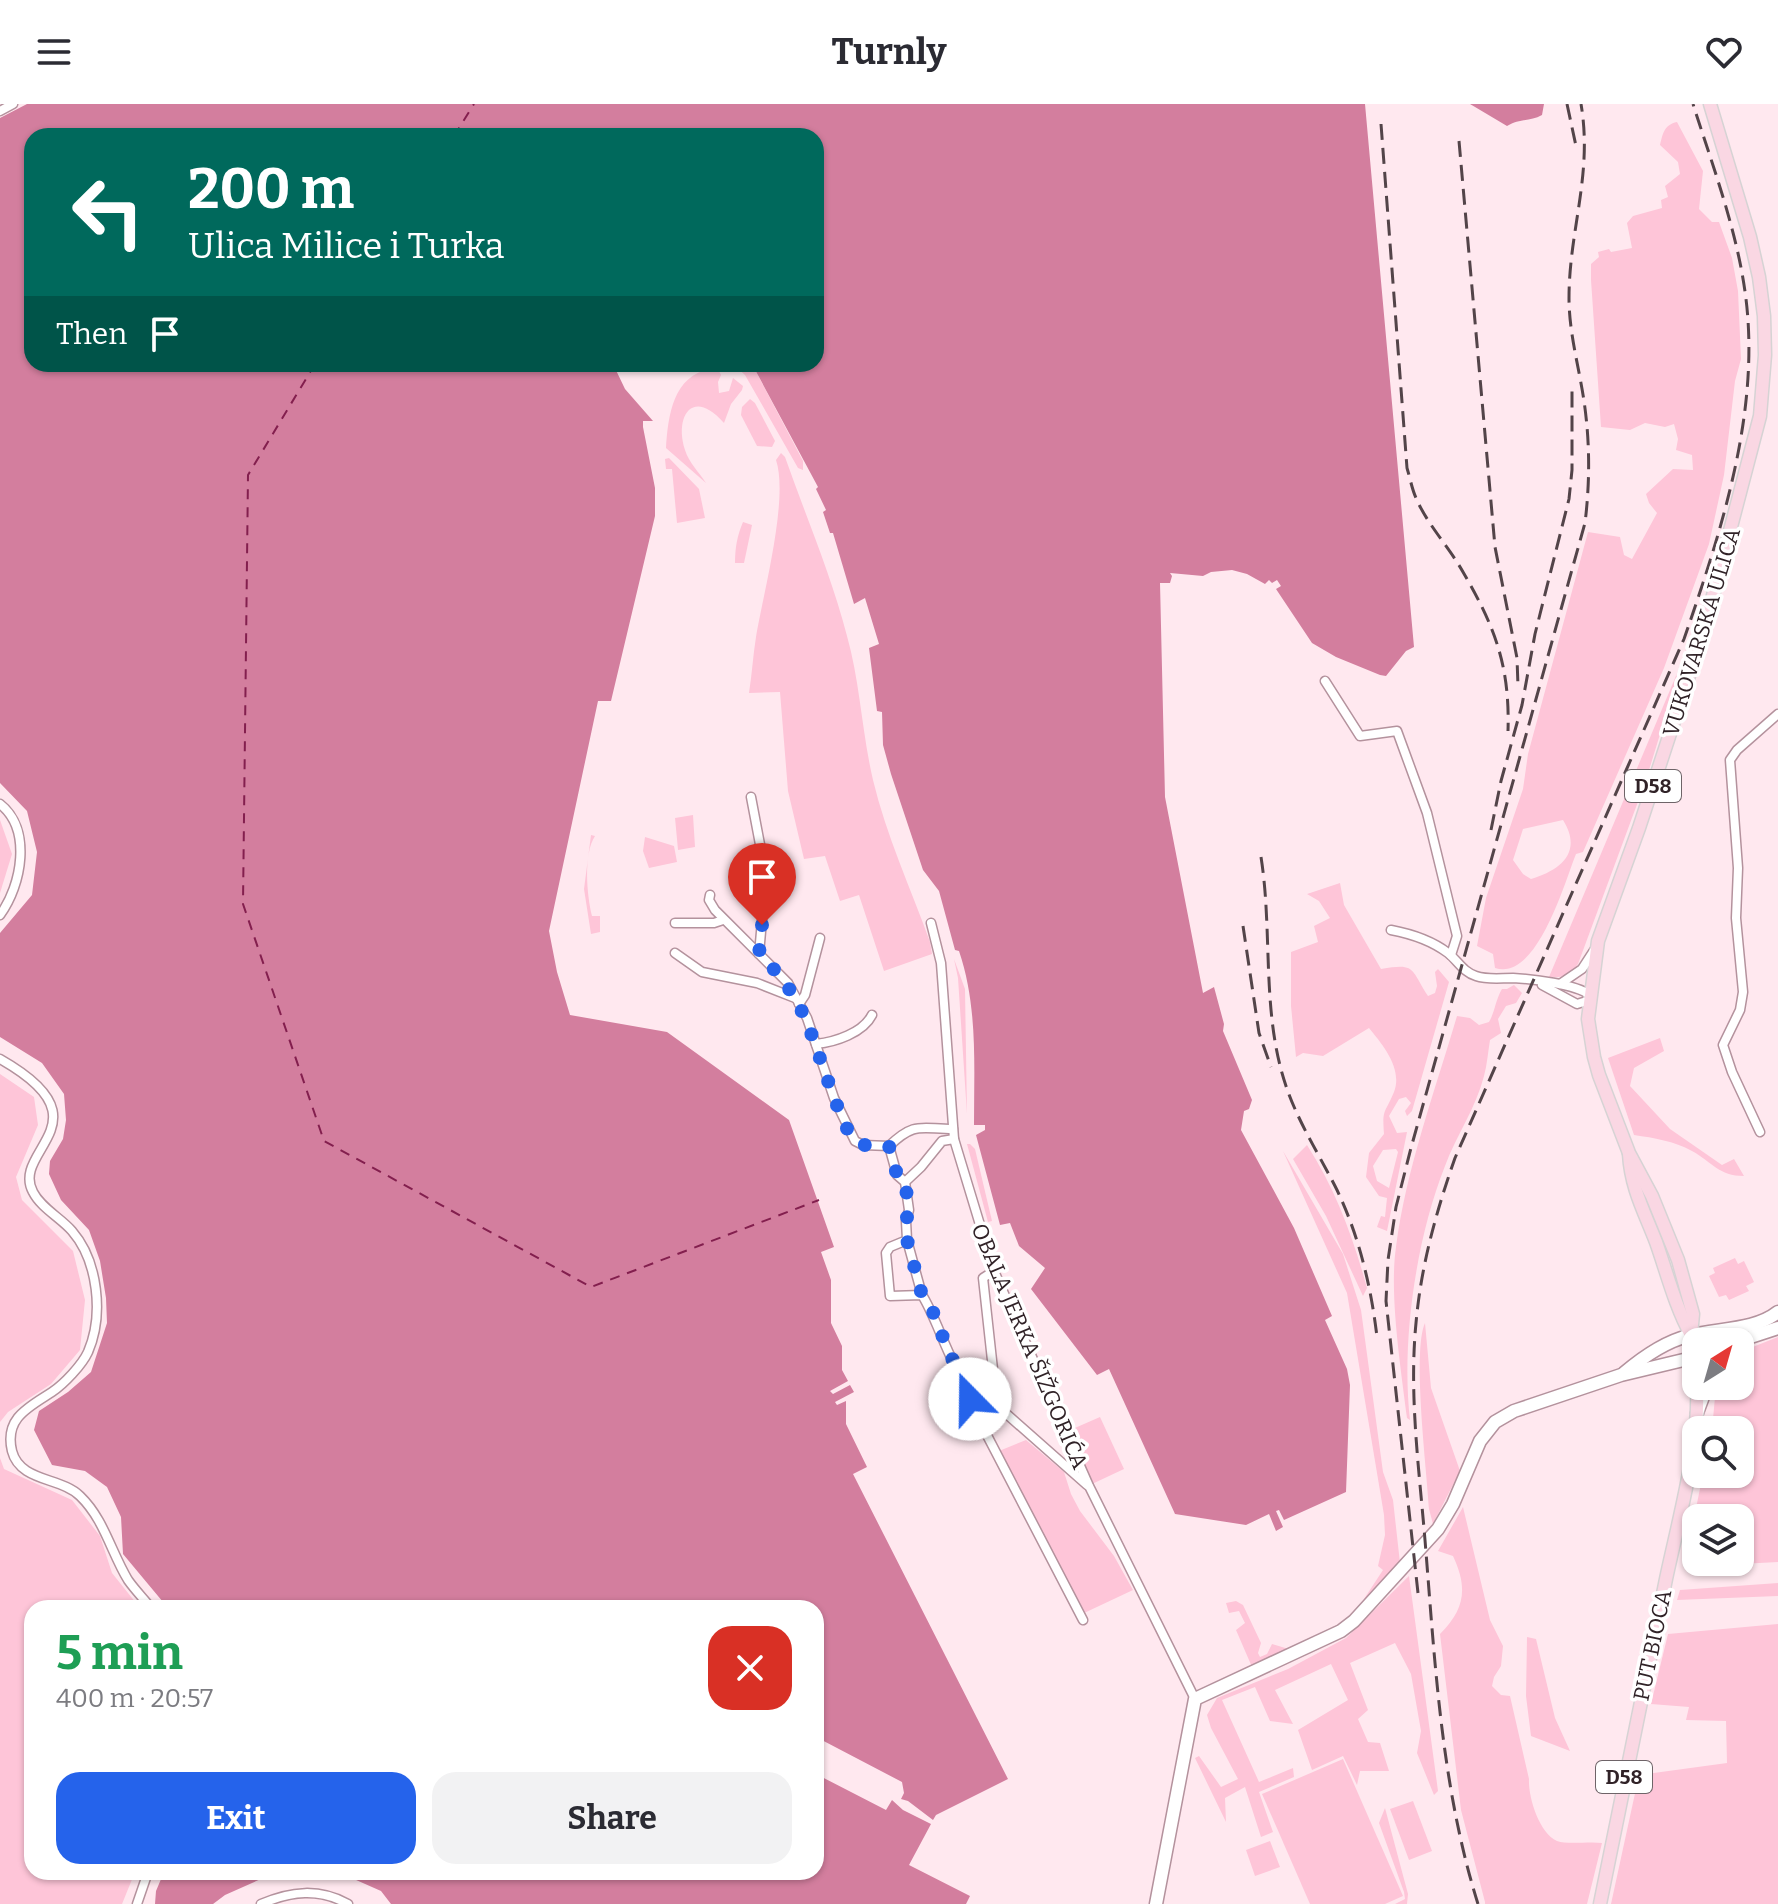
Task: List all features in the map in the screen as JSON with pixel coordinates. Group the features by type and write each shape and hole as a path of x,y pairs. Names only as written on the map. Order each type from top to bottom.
{"main road":[{"name":"VUKOVARSKA ULICA","path":"1692,1328 1693,1314 1678,1260 1652,1196 1629,1153 1594,1057 1588,1019 1598,941 1704,630 1760,416 1765,355 1759,277 1710,104"},
{"name":"PUT BIOCA","path":"1600,1904 1683,1502 1697,1400"}],"street":[{"path":"0,111 13,104"},
{"path":"1325,681 1360,736 1397,731 1427,813 1457,936 1451,955"},
{"path":"1760,1132 1744,1101 1723,1045 1740,1010 1743,992 1736,918 1738,868 1730,760 1778,714"},
{"path":"751,797 766,876 759,954"},
{"path":"0,804 12,814 20,842 17,883 0,915"},
{"path":"710,895 709,900 723,920 788,983 816,1044 834,1098 855,1141 863,1145 889,1146 914,1127 954,1134"},
{"path":"675,923 714,923 723,920"},
{"name":"OBALA JERKA ŠIŽGORIĆA","path":"931,923 941,963 954,1134 994,1271 1089,1486 1195,1699"},
{"path":"1391,930 1412,934 1451,955 1472,975 1485,979 1518,978 1575,987 1590,998 1577,1004 1538,982"},
{"path":"797,1001 805,995 820,938"},
{"path":"1559,984 1582,969 1598,941"},
{"path":"675,953 702,972 757,983 797,1001"},
{"path":"816,1044 835,1042 869,1022 872,1015"},
{"path":"0,1059 32,1080 51,1102 54,1124 30,1174 32,1192 73,1232 88,1255 96,1291 97,1318 88,1353 54,1391 19,1413 10,1432 12,1453 22,1468 79,1494 108,1535 128,1579 145,1600"},
{"path":"905,1182 942,1141 954,1134"},
{"path":"889,1146 897,1175 905,1182 909,1210 907,1240 922,1295 966,1383 977,1416 1083,1620"},
{"path":"907,1240 890,1247 886,1253 888,1291 890,1296 922,1295"},
{"path":"994,1271 983,1278 997,1406"},
{"path":"1726,1328 1756,1322 1778,1312"},
{"path":"1754,1336 1778,1328"},
{"path":"1621,1375 1659,1348 1682,1339"},
{"path":"1156,1904 1195,1699 1341,1631 1354,1621 1438,1529 1453,1504 1480,1441 1495,1422 1514,1411 1621,1375 1682,1360"},
{"path":"966,1383 1089,1486"},
{"path":"1697,1413 1702,1400"},
{"path":"137,1904 145,1880"},
{"path":"261,1904 277,1897 308,1891 334,1896 348,1904"}],"shaded area":[{"path":"27,104 1365,104 1414,647 1406,651 1386,676 1380,675 1336,657 1312,643 1276,589 1281,586 1277,580 1272,583 1269,580 1265,584 1232,570 1203,576 1170,573 1170,583 1160,583 1165,797 1203,993 1214,987 1223,1031 1252,1100 1249,1109 1244,1111 1241,1130 1294,1228 1332,1316 1325,1320 1347,1369 1350,1385 1346,1492 1284,1520 1279,1510 1276,1511 1283,1527 1276,1531 1269,1514 1246,1525 1175,1514 1109,1369 1097,1375 1031,1289 1045,1268 1019,1246 1010,1223 1000,1225 976,1135 985,1130 985,1125 974,1125 974,1037 965,972 959,951 955,950 939,891 923,870 883,745 882,712 877,711 869,648 879,644 865,598 854,604 833,533 830,533 823,512 826,510 816,489 818,487 756,372 824,372 824,128 24,128 24,372 617,372 625,389 653,421 643,421 643,427 655,488 655,516 611,701 598,701 549,931 557,972 570,1015 667,1032 789,1120 834,1247 821,1252 831,1280 831,1323 842,1346 842,1370 848,1381 830,1391 833,1394 850,1385 854,1392 835,1402 837,1405 846,1401 846,1424 867,1467 853,1474 1008,1779 936,1815 933,1820 901,1799 904,1793 902,1782 824,1741 824,1600 161,1600 123,1554 121,1517 107,1487 85,1471 52,1465 34,1430 39,1411 91,1372 107,1323 100,1261 89,1230 61,1200 49,1174 50,1161 63,1139 66,1120 64,1094 42,1063 0,1037 0,933 32,895 37,852 27,811 0,783 0,118"},
{"path":"1470,104 1544,104 1542,115 1507,126"},
{"path":"1677,122 1703,171 1699,209 1712,222 1719,222 1732,258 1738,291 1741,359 1735,381 1724,475 1709,544 1664,668 1583,852 1576,854 1557,906 1536,945 1524,960 1510,968 1495,968 1493,954 1477,946 1486,898 1523,789 1528,754 1588,532 1620,537 1624,555 1632,559 1657,513 1646,494 1673,469 1693,470 1692,455 1676,450 1678,439 1674,424 1665,427 1645,423 1630,430 1601,427 1591,280 1591,264 1599,257 1598,252 1632,248 1627,223 1633,216 1662,208 1661,200 1668,197 1665,186 1680,174 1678,162 1660,145 1665,130","holes":["1563,820 1571,841 1566,858 1542,875 1531,879 1513,860 1523,829"]},
{"path":"720,372 719,393 729,391 733,378 743,386 731,404 724,423 703,407 689,410 684,417 682,438 685,450 706,483 666,448 675,399 688,379 698,373"},
{"path":"742,372 756,372 803,461 803,470 798,468"},
{"path":"750,399 775,441 772,447 757,446 741,415 742,407"},
{"path":"781,453 841,613 855,671 878,801 930,942 932,954 884,971 859,895 840,901 825,856 804,859 788,791 780,692 749,693 777,522 779,477 776,460"},
{"path":"669,458 699,489 705,518 677,523 672,469 666,469 665,459"},
{"path":"743,522 752,525 744,563 735,563 737,542"},
{"path":"1694,623 1646,780 1578,964 1566,975 1549,977 1681,664"},
{"path":"693,815 695,847 678,850 675,818"},
{"path":"0,820 12,854 0,893"},
{"path":"645,837 674,846 677,862 649,868 643,851"},
{"path":"587,865 592,916 600,916 600,932 591,934 584,889"},
{"path":"1340,883 1344,905 1381,969 1401,967 1411,970 1428,996 1435,993 1435,972 1438,969 1449,982 1412,1111 1407,1116 1405,1111 1411,1103 1406,1097 1399,1099 1389,1116 1397,1133 1407,1132 1387,1231 1377,1227 1381,1216 1385,1217 1387,1198 1379,1196 1366,1177 1369,1153 1384,1134 1384,1115 1396,1083 1390,1058 1369,1028 1323,1056 1303,1053 1296,1057 1291,1006 1291,952 1318,942 1314,926 1330,918 1319,901 1307,894","holes":["1396,1149 1398,1152 1389,1188 1377,1181 1373,1166 1383,1150"]},
{"path":"954,959 965,989 967,1114 958,978"},
{"path":"1514,985 1522,993 1516,1003 1506,1006 1498,1019 1501,1033 1490,1040 1480,1088 1445,1166 1426,1226 1409,1325 1410,1420 1407,1418 1399,1355 1394,1287 1396,1247 1407,1189 1457,1016 1470,1018 1479,1025 1489,1022 1502,989"},
{"path":"1660,1038 1664,1051 1634,1068 1630,1086 1670,1129 1722,1165 1734,1159 1744,1176 1722,1171 1678,1145 1634,1135 1608,1058"},
{"path":"0,1074 34,1097 38,1125 16,1177 22,1200 73,1251 85,1300 80,1350 51,1384 8,1412 0,1422"},
{"path":"967,1144 975,1149 992,1221 988,1222"},
{"path":"1307,1145 1327,1179 1350,1232 1367,1288 1363,1296 1326,1216 1293,1159"},
{"path":"1283,1151 1343,1254 1361,1310 1383,1472 1393,1500 1400,1563 1368,1601 1364,1599 1383,1570 1378,1566 1385,1535 1384,1515 1347,1293"},
{"path":"1735,1258 1738,1264 1744,1261 1754,1282 1746,1286 1749,1291 1729,1300 1726,1295 1719,1297 1709,1276 1715,1273 1713,1268"},
{"path":"1425,1323 1431,1388 1460,1471 1433,1524 1429,1509 1420,1384 1421,1337"},
{"path":"1778,1337 1778,1562 1754,1563 1754,1504 1697,1504 1700,1488 1754,1488 1754,1416 1713,1416 1715,1400 1754,1400 1754,1346"},
{"path":"1100,1417 1124,1469 1092,1484 1068,1431"},
{"path":"1026,1440 1064,1472 1080,1511 1114,1556 1133,1590 1082,1614 999,1451"},
{"path":"0,1458 4,1469 72,1500 100,1536 112,1573 134,1600 24,1600 24,1880 132,1880 122,1904 0,1904"},
{"path":"1463,1507 1490,1620 1503,1646 1501,1666 1492,1686 1501,1695 1510,1696 1536,1814 1545,1830 1557,1841 1602,1843 1587,1904 1485,1904 1461,1810 1440,1634 1455,1616 1462,1598 1462,1588 1453,1556 1438,1551"},
{"path":"1409,1576 1438,1791 1434,1795 1417,1753 1421,1731 1411,1674 1395,1643 1350,1663 1368,1710 1358,1719 1368,1742 1380,1743 1389,1771 1360,1771 1357,1785 1343,1756 1312,1770 1298,1730 1348,1700 1331,1664 1275,1690 1293,1724 1270,1721 1255,1687 1222,1700 1259,1782 1293,1768 1294,1777 1259,1792 1273,1832 1261,1837 1245,1787 1225,1798 1226,1822 1195,1758 1199,1756 1221,1787 1238,1779 1207,1715 1217,1698 1288,1669 1346,1638"},
{"path":"1778,1583 1778,1596 1677,1600 1680,1590"},
{"path":"1236,1601 1243,1605 1261,1643 1260,1657 1267,1654 1272,1644 1292,1650 1252,1667 1236,1630 1245,1623 1239,1611 1229,1613 1226,1603"},
{"path":"1778,1624 1778,1904 1611,1904 1639,1775 1727,1763 1726,1721 1686,1720 1689,1707 1651,1704 1668,1634"},
{"path":"1527,1637 1536,1639 1555,1718 1570,1751 1531,1736 1526,1696"},
{"path":"1343,1759 1403,1896 1385,1904 1310,1904 1262,1794"},
{"path":"824,1778 886,1810 892,1800 903,1810 931,1824 909,1865 970,1896 966,1904 391,1904 381,1891 356,1880 824,1880"},
{"path":"1413,1801 1432,1851 1409,1860 1390,1809"},
{"path":"1385,1808 1408,1894 1407,1904 1395,1904 1405,1899 1379,1823"},
{"path":"1270,1841 1280,1867 1255,1876 1246,1850"},
{"path":"161,1880 259,1880 213,1904 155,1904"}],"ferry route":[{"path":"459,128 474,104"},
{"path":"310,372 248,475 243,904 324,1141 591,1287 819,1200"}],"railway":[{"path":"1567,104 1576,146"},
{"path":"1418,1593 1386,1301 1388,1260 1396,1207 1411,1148 1585,523 1587,432 1569,298 1584,154 1581,104"},
{"path":"1478,1904 1456,1814 1436,1678 1414,1404 1418,1302 1430,1239 1455,1158 1684,639 1724,515 1734,472 1747,386 1749,342 1746,299 1731,225 1693,104"},
{"path":"1381,124 1407,468 1421,508 1463,572 1492,629 1506,686 1508,731"},
{"path":"1459,141 1495,547 1517,658 1518,686"},
{"path":"1491,830 1569,499 1572,384"},
{"path":"1261,857 1270,1001 1278,1058 1297,1113 1352,1225 1368,1280 1377,1337"},
{"path":"1243,926 1259,1033 1271,1067"}],"route":[{"path":"762,925 759,954 788,983 807,1018 823,1069 855,1141 863,1145 889,1146 897,1175 905,1182 909,1210 907,1240 913,1265 922,1295 966,1383 970,1399"}]}
